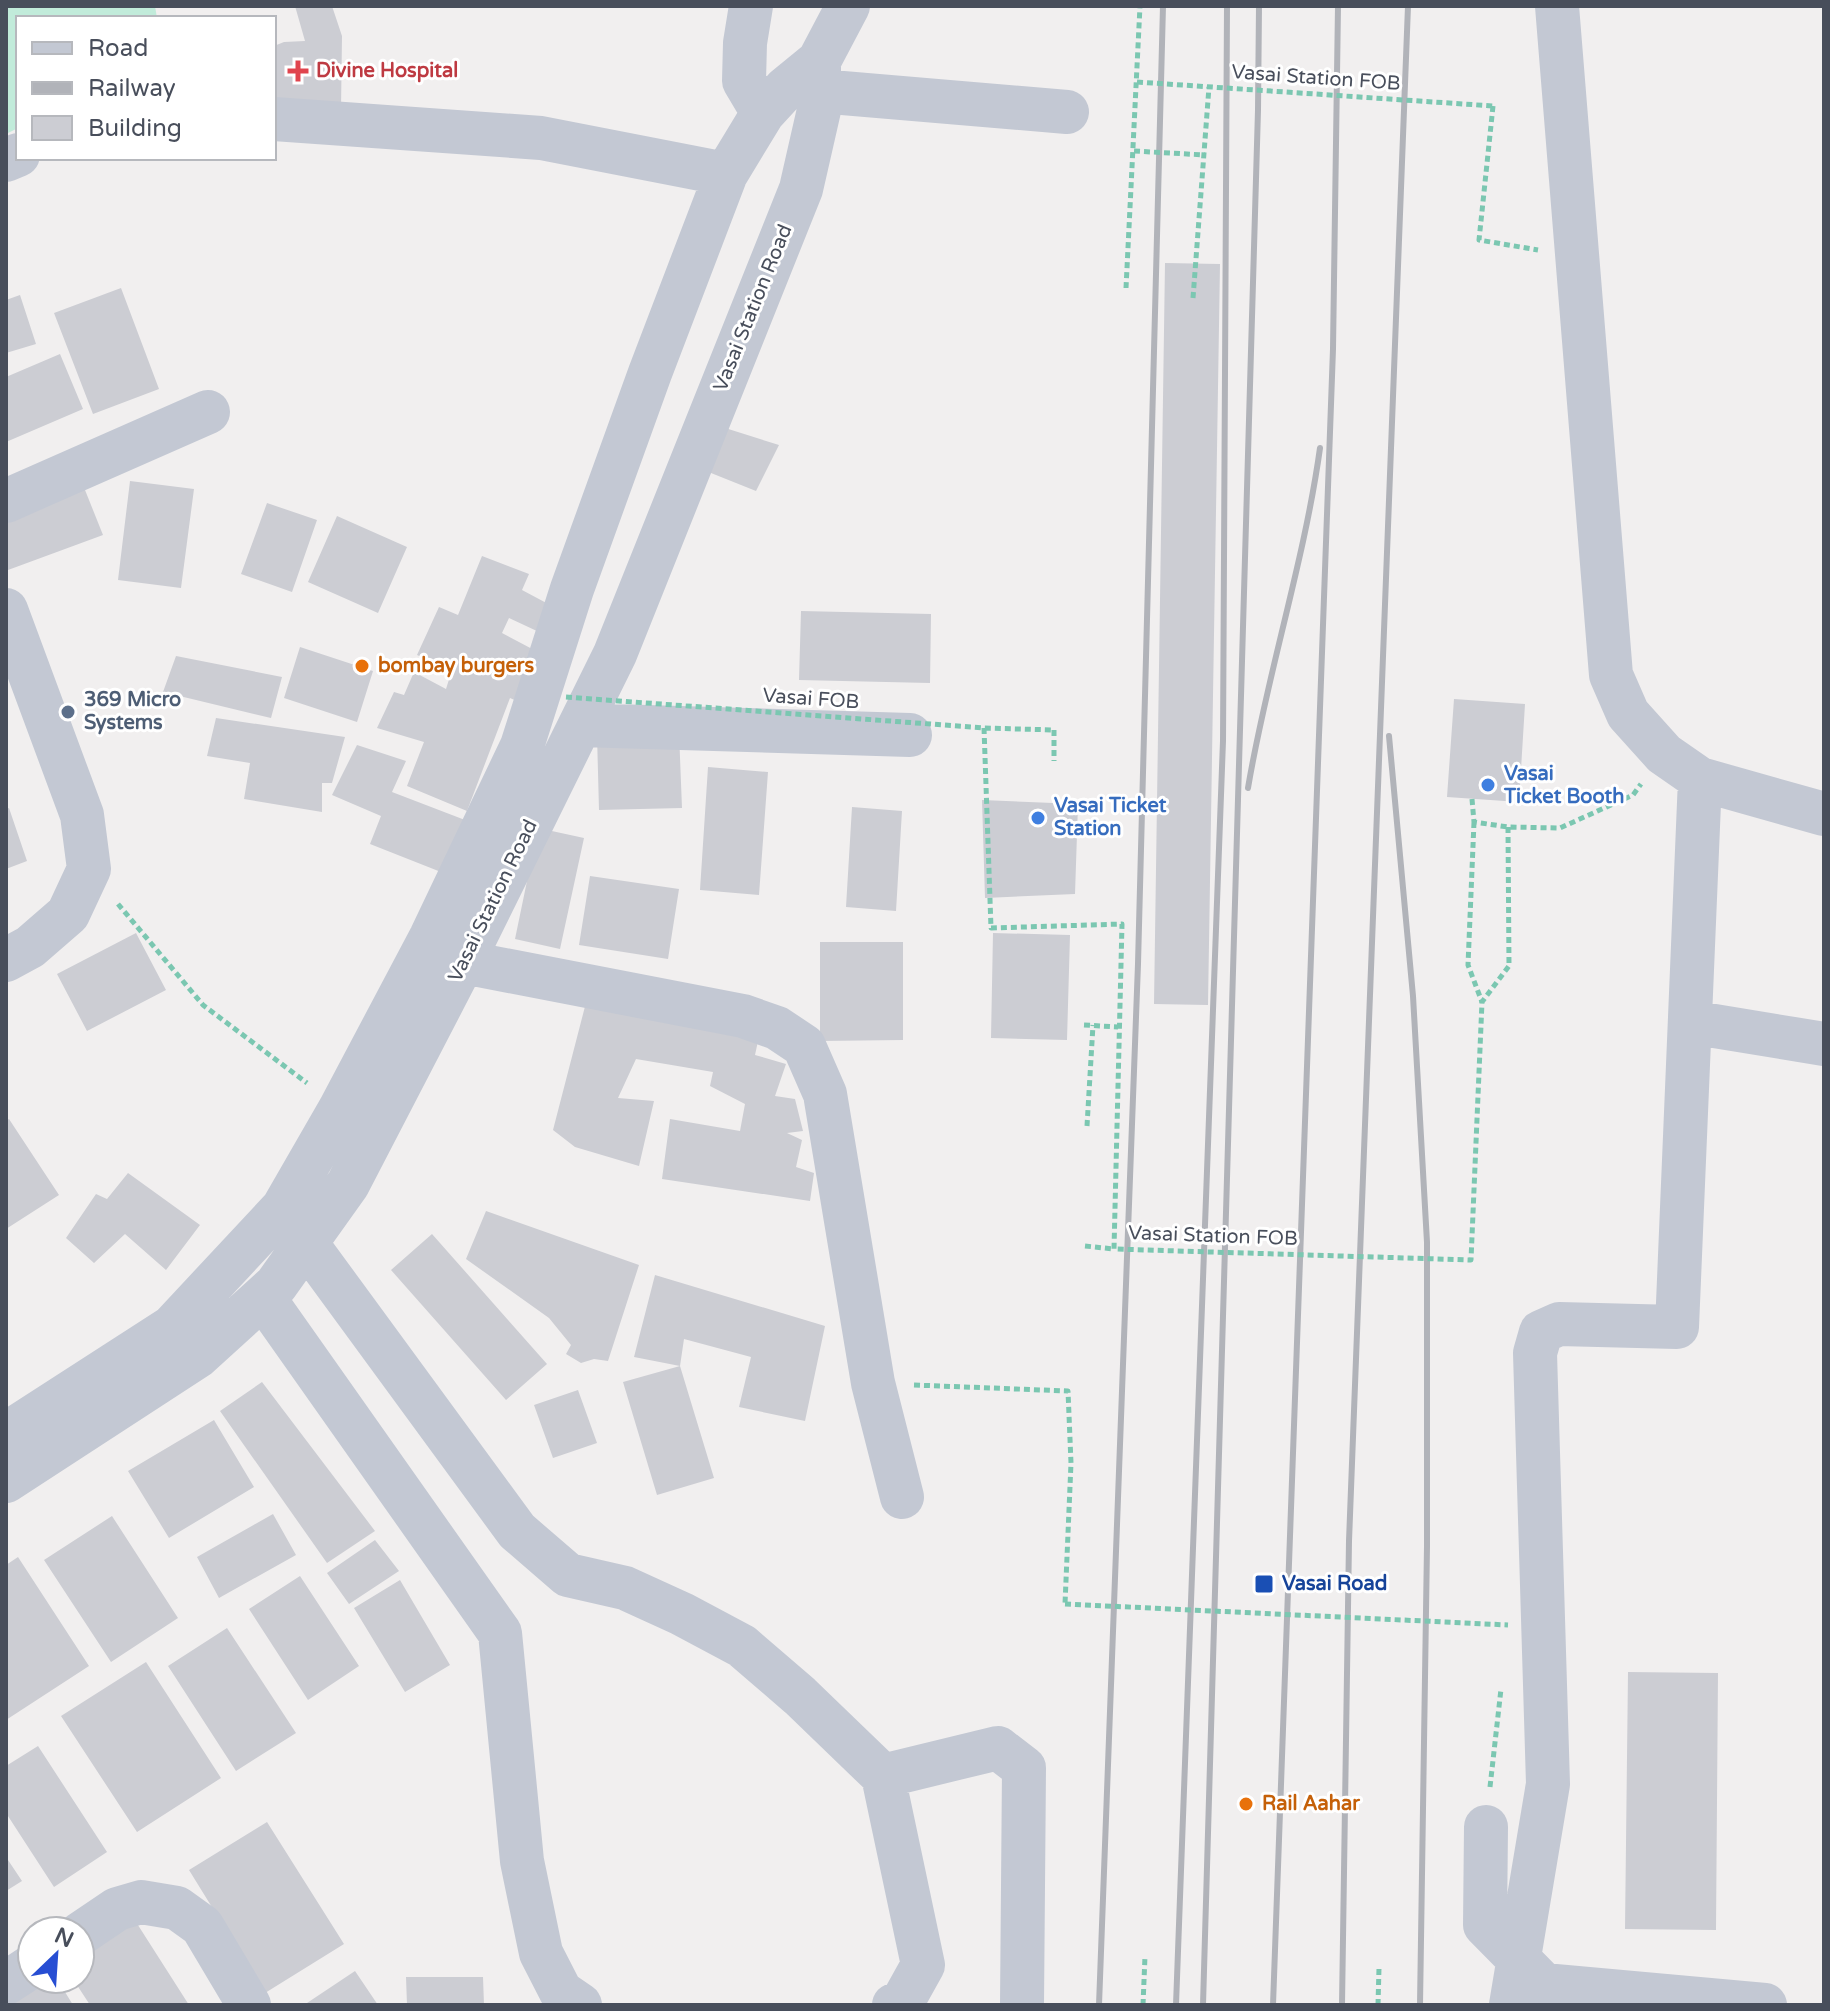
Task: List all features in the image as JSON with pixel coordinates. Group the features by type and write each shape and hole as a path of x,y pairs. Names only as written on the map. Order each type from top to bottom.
{"street":[{"path":"751,6 745,43 744,81 763,113"},
{"path":"819,76 848,6"},
{"path":"1557,6 1611,675 1628,714 1664,754 1700,779 1824,814"},
{"path":"6,1434 172,1327 283,1208 340,1109 431,937 522,746 578,575 650,373 726,174 763,113 786,88 819,76 1067,112"},
{"name":"Vasai Station Road","path":"6,1481 198,1356 276,1285 348,1184 463,962 573,711 615,654 801,189 819,110 819,76"},
{"path":"276,119 541,138 726,174"},
{"path":"6,501 208,412"},
{"path":"6,610 82,815 89,869 68,914 30,947 6,960"},
{"path":"573,711 910,735"},
{"path":"1511,2005 1548,1784 1535,1353 1541,1332 1559,1324 1677,1327 1700,779"},
{"path":"463,962 743,1016 777,1028 804,1046 825,1094 873,1383 902,1497"},
{"path":"1690,1022 1824,1044"},
{"path":"306,1243 517,1531 568,1575 625,1588 742,1646 800,1696 883,1776 923,1965 903,2001 894,2005"},
{"path":"263,1297 500,1633 522,1861 541,1953 561,1992 580,2005"},
{"path":"883,1776 998,1748 1024,1768 1022,2005"},
{"path":"1486,1827 1485,1925 1544,1985 1765,2005"},
{"path":"96,1923 117,1909 141,1902 177,1908 202,1926 249,2005"}],"path":[{"path":"1126,288 1140,6"},
{"name":"Vasai Station FOB","path":"1137,82 1493,106 1479,240 1577,257"},
{"path":"1193,298 1209,87"},
{"path":"1134,151 1205,155"},
{"name":"Vasai FOB","path":"573,711 1054,730 1054,761"},
{"name":"Vasai Station FOB","path":"984,728 991,928 1122,924 1114,1249 1471,1260 1482,1002"},
{"path":"1474,822 1508,827 1560,828 1633,795 1664,754"},
{"path":"1472,799 1474,822 1468,965 1482,1002"},
{"path":"1482,1002 1509,966 1508,827"},
{"path":"89,869 203,1005 340,1109"},
{"path":"1084,1025 1118,1027"},
{"path":"1087,1126 1093,1025"},
{"path":"1085,1246 1114,1249"},
{"path":"873,1383 1068,1391 1071,1463 1065,1604 1508,1625 1506,1641"},
{"path":"1486,1827 1501,1687"},
{"path":"1143,2005 1145,1956"},
{"path":"1378,2005 1379,1968"}],"green space":[{"path":"6,6 155,6 157,16 16,16 16,129 6,134"}],"building":[{"path":"295,6 332,6 342,36 341,109 276,105 276,45 305,41"},
{"path":"1165,263 1220,264 1208,1005 1154,1004"},
{"path":"121,288 159,389 93,414 54,313"},
{"path":"20,295 36,344 6,353 6,300"},
{"path":"60,354 83,409 6,442 6,377"},
{"path":"722,427 779,445 756,491 701,469"},
{"path":"130,481 194,489 181,588 118,580"},
{"path":"83,485 103,535 8,570 6,514"},
{"path":"267,503 317,520 292,592 241,574"},
{"path":"337,516 407,547 378,613 308,582"},
{"path":"482,556 529,574 522,590 552,606 539,632 509,618 502,633 536,651 519,702 510,698 467,811 407,786 424,742 377,728 394,692 404,695 414,672 446,689 452,670 417,655 439,607 458,615"},
{"path":"801,611 931,614 930,683 799,680"},
{"path":"300,647 373,671 357,722 284,698"},
{"path":"176,656 282,677 271,718 163,692"},
{"path":"1454,699 1525,704 1519,802 1447,797"},
{"path":"216,718 345,737 332,783 322,783 322,812 244,799 250,763 207,756"},
{"path":"679,732 682,808 599,810 597,735"},
{"path":"357,745 406,761 392,792 465,820 446,874 370,844 381,816 332,795"},
{"path":"708,767 768,772 759,895 700,890"},
{"path":"982,800 1078,804 1075,894 985,898"},
{"path":"852,807 902,811 896,911 846,907"},
{"path":"9,808 27,861 6,869 6,809"},
{"path":"538,828 584,838 560,949 515,939"},
{"path":"590,876 679,889 668,959 579,945"},
{"path":"136,933 166,990 87,1031 57,974"},
{"path":"993,933 1070,935 1067,1040 991,1038"},
{"path":"820,942 903,942 903,1040 820,1041"},
{"path":"589,991 758,1041 755,1055 786,1064 775,1096 795,1099 803,1131 787,1133 802,1140 796,1167 814,1173 810,1201 662,1179 670,1119 740,1131 745,1104 710,1086 713,1072 636,1059 618,1098 654,1101 639,1166 575,1147 553,1130"},
{"path":"9,1119 59,1195 6,1229 6,1121"},
{"path":"128,1173 200,1225 166,1270 125,1234 94,1263 66,1238 96,1194 107,1199"},
{"path":"486,1211 639,1265 608,1361 594,1359 581,1363 566,1354 571,1345 549,1318 466,1259"},
{"path":"432,1234 547,1364 506,1400 391,1270"},
{"path":"655,1275 825,1326 805,1421 739,1407 751,1357 684,1339 680,1366 634,1357"},
{"path":"680,1366 714,1478 657,1495 623,1382"},
{"path":"262,1382 375,1531 327,1563 220,1411"},
{"path":"578,1390 597,1443 553,1458 534,1405"},
{"path":"214,1420 254,1487 169,1538 128,1471"},
{"path":"273,1514 296,1555 219,1598 197,1557"},
{"path":"112,1516 178,1618 111,1662 44,1560"},
{"path":"375,1540 399,1571 349,1604 327,1573"},
{"path":"18,1557 89,1666 6,1720 6,1565"},
{"path":"300,1576 359,1666 308,1700 249,1609"},
{"path":"400,1580 450,1665 405,1692 354,1608"},
{"path":"227,1628 296,1733 236,1771 168,1666"},
{"path":"146,1662 221,1778 137,1832 61,1716"},
{"path":"1628,1672 1718,1673 1716,1930 1625,1929"},
{"path":"38,1746 107,1852 54,1887 6,1813 6,1766"},
{"path":"267,1822 344,1944 265,1993 189,1870"},
{"path":"6,1857 22,1881 6,1891"},
{"path":"136,1922 189,2005 90,2005 83,1995 96,1995 96,1947"},
{"path":"355,1971 378,2005 304,2005"},
{"path":"406,1977 483,1977 484,2005 407,2005"},
{"path":"16,1990 16,1995 67,1995 73,2005 6,2005 6,1996"}],"railway":[{"path":"1099,2005 1138,964 1163,6"},
{"path":"1176,2005 1223,741 1227,6"},
{"path":"1203,2005 1259,6"},
{"path":"1273,2005 1333,349 1338,6"},
{"path":"1342,2005 1349,1541 1408,6"},
{"path":"1248,788 1305,534 1320,448"},
{"path":"1389,736 1413,996 1427,1242 1427,1546 1420,2005"}],"place":[{"name":"Divine Hospital","path":"298,71"},
{"name":"bombay burgers","path":"362,666"},
{"name":"369 Micro Systems","path":"68,712"},
{"name":"Vasai Ticket Booth","path":"1488,785"},
{"name":"Vasai Ticket Station","path":"1038,818"},
{"name":"Vasai Road","path":"1264,1584"},
{"name":"Rail Aahar","path":"1246,1804"}]}
